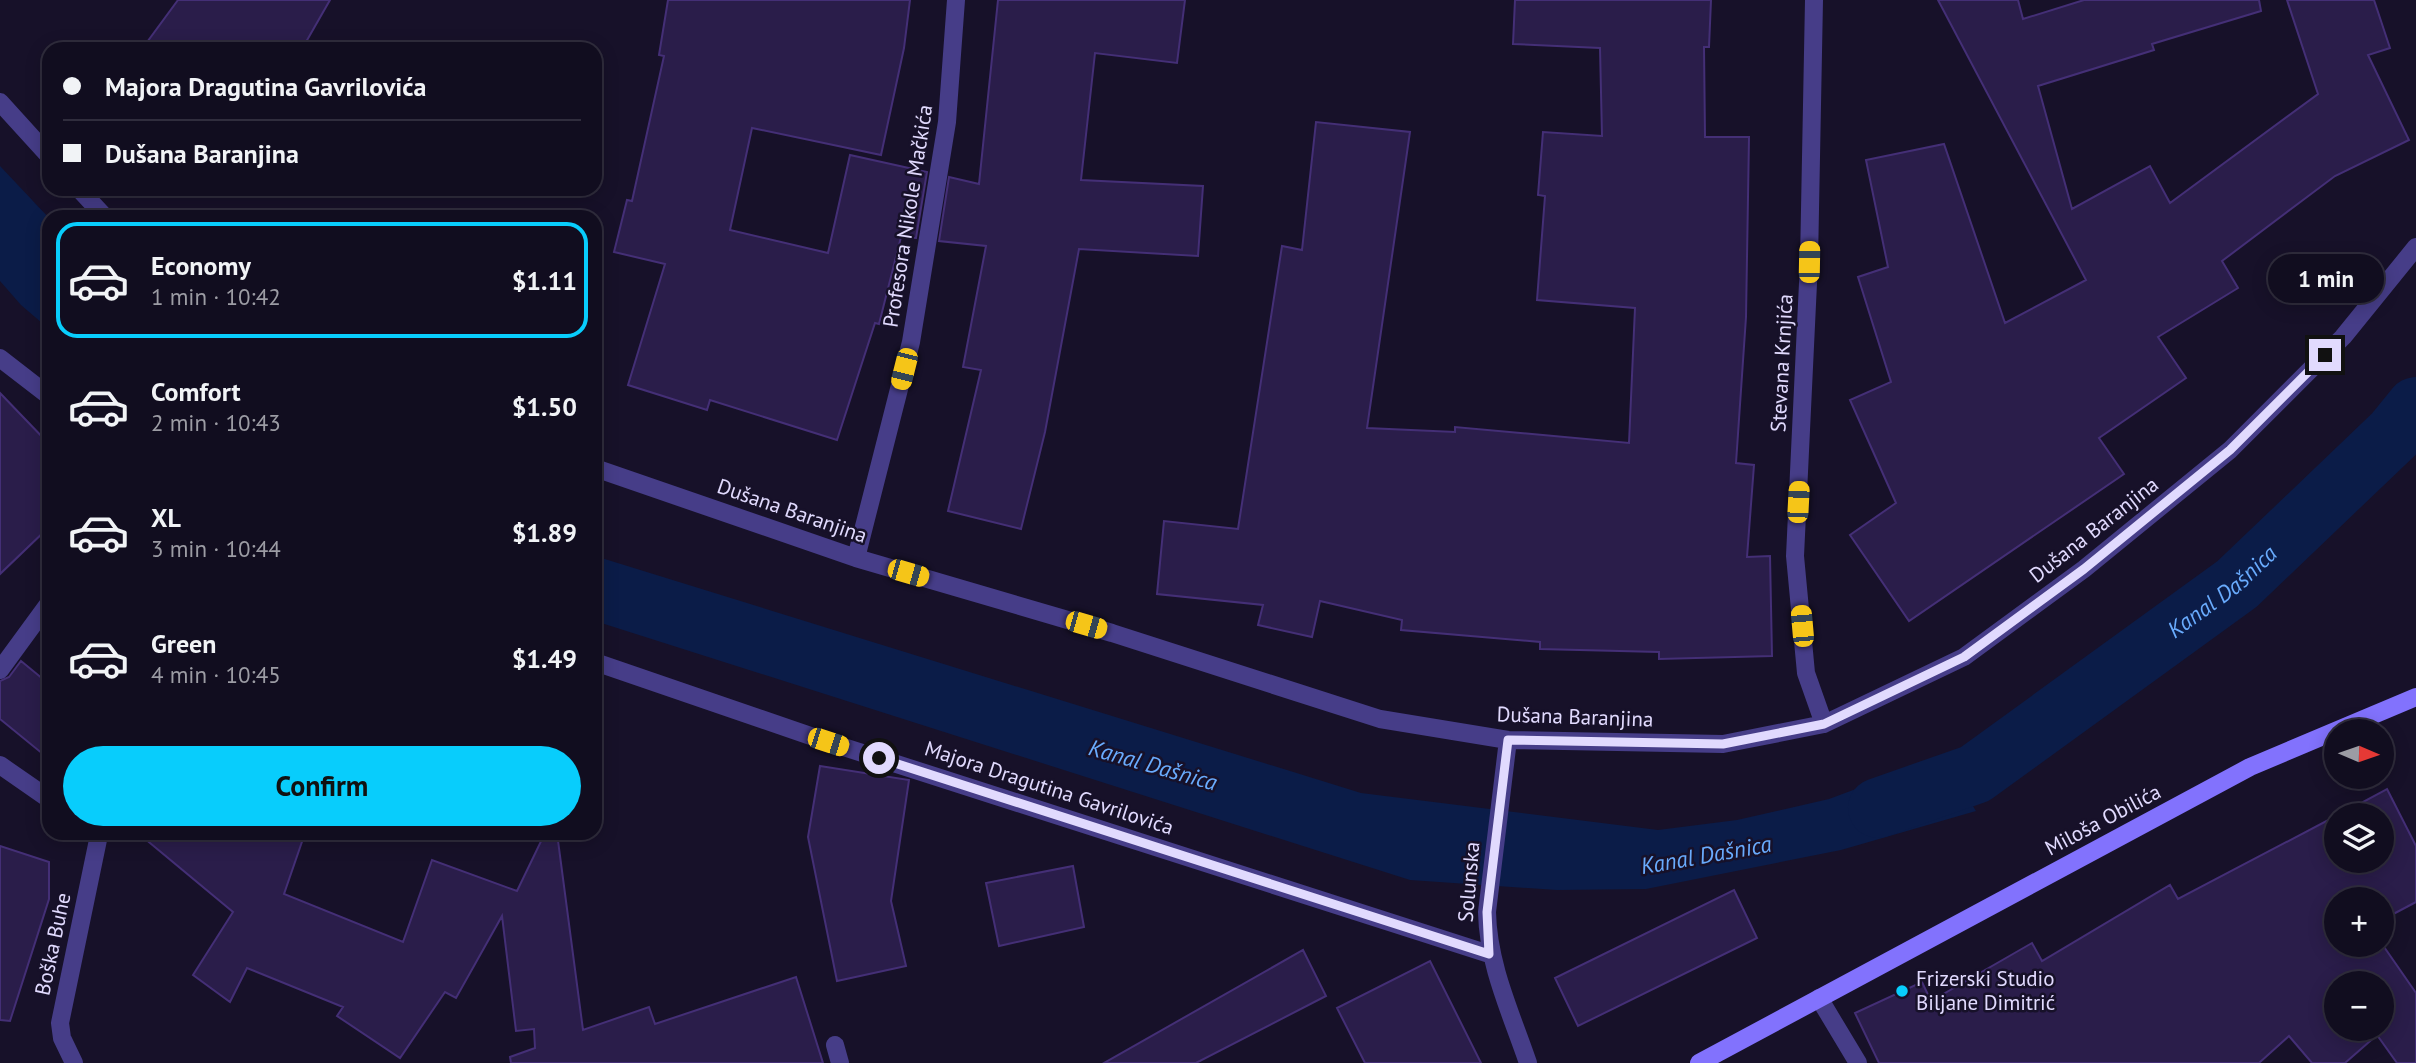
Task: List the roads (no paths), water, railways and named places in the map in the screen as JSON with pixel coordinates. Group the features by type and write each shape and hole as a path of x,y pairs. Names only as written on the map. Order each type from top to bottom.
{"main road":[{"name":"Miloša Obilića","path":"1699,1063 2250,767 2416,697"}],"street":[{"name":"Profesora Nikole Mačkića","path":"856,558 911,342 947,122 956,0"},
{"name":"Stevana Krnjića","path":"1814,0 1809,262 1795,556 1806,673 1824,724"},
{"path":"0,102 42,148"},
{"path":"86,196 98,210"},
{"name":"Dušana Baranjina","path":"602,470 856,558 1112,633 1380,719 1508,740 1723,744 1824,724 1964,657 2094,561 2230,450 2343,337 2416,247"},
{"path":"0,358 42,391"},
{"path":"0,670 42,613"},
{"name":"Majora Dragutina Gavrilovića","path":"602,664 828,742 1489,954"},
{"name":"Solunska","path":"1508,740 1487,912 1489,954 1528,1063"},
{"path":"0,765 42,794"},
{"name":"Boška Buhe","path":"74,1063 62,1038 60,1023 98,840"},
{"path":"1819,998 1858,1063"},
{"path":"835,1045 840,1063"}],"water":[{"path":"0,166 42,211 42,323 21,305 0,281"},
{"path":"602,558 1361,793 1658,830 1737,820 1829,799 1942,757 1976,811 1841,850 1646,889 1557,890 1410,880 602,623"}],"waterway":[{"name":"Kanal Dašnica","path":"1878,808 1975,774 2237,584 2394,434 2416,407"}],"place":[{"name":"Frizerski Studio Biljane Dimitrić","path":"1902,991"}]}
